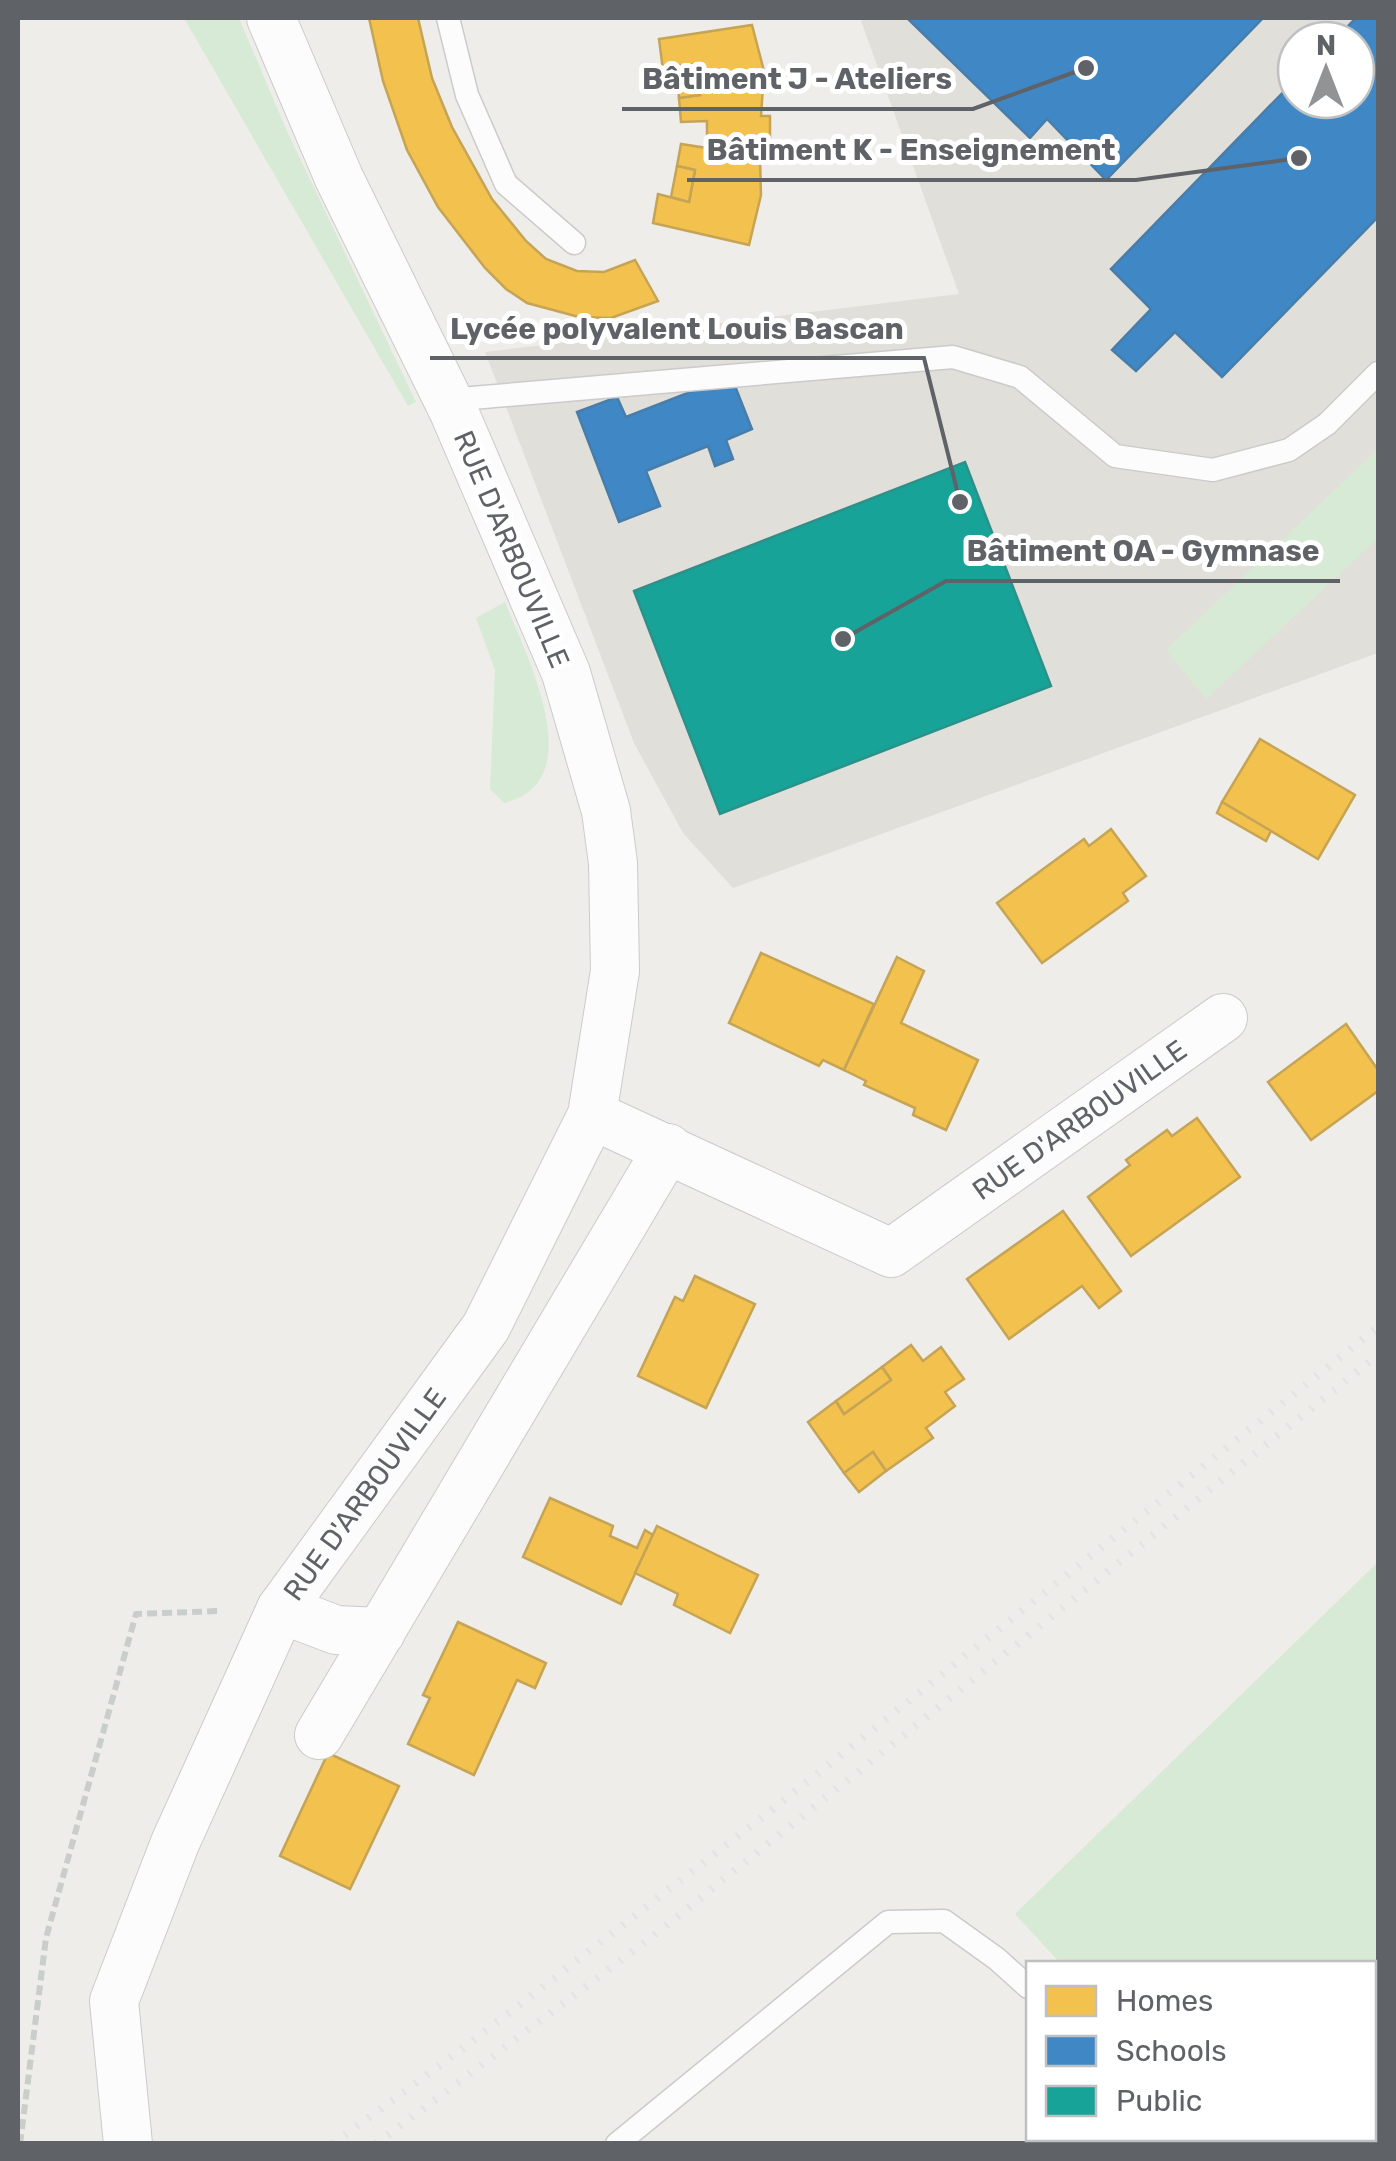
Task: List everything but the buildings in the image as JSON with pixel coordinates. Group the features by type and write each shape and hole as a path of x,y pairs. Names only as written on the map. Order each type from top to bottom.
{"street":[{"name":"RUE D'ARBOUVILLE","path":"128,2144 114,2001 175,1843 281,1609 486,1327 592,1115 615,971 613,863 606,811 566,673 448,400 340,178 270,18"},
{"name":"RUE D'ARBOUVILLE","path":"592,1115 892,1253 1223,1018"},
{"path":"320,1735 668,1148"},
{"name":"RUE D'ARBOUVILLE","path":"281,1609 336,1630 381,1632"}],"lane":[{"path":"448,18 467,95 506,184 574,243"},
{"path":"448,400 954,357 1020,377 1115,456 1213,470 1289,450 1327,424 1378,373"},
{"path":"617,2144 888,1922 944,1920 997,1958 1026,1985"}],"path":[{"path":"20,2144 46,1938 136,1614 281,1609"}],"shaded area":[{"path":"860,18 1378,18 1378,653 733,888 683,833 634,743 485,352 959,294"}],"green space":[{"path":"184,18 239,18 286,129 416,402 408,406"},
{"path":"1378,449 1378,538 1206,699 1166,650"},
{"path":"505,602 537,682 549,744 545,770 530,790 504,803 490,789 495,670 476,618"},
{"path":"1378,1562 1378,2143 1221,2141 1376,2141 1376,1961 1058,1961 1015,1914"}],"railway":[{"path":"333,2144 768,1813 1378,1327"},
{"path":"376,2144 653,1936 1378,1355"}],"place":[{"name":"Bâtiment J - Ateliers","path":"1086,68"},
{"name":"Bâtiment K - Enseignement","path":"1299,158"},
{"name":"Lycée polyvalent Louis Bascan","path":"960,502"},
{"name":"Bâtiment OA - Gymnase","path":"843,639"}]}
